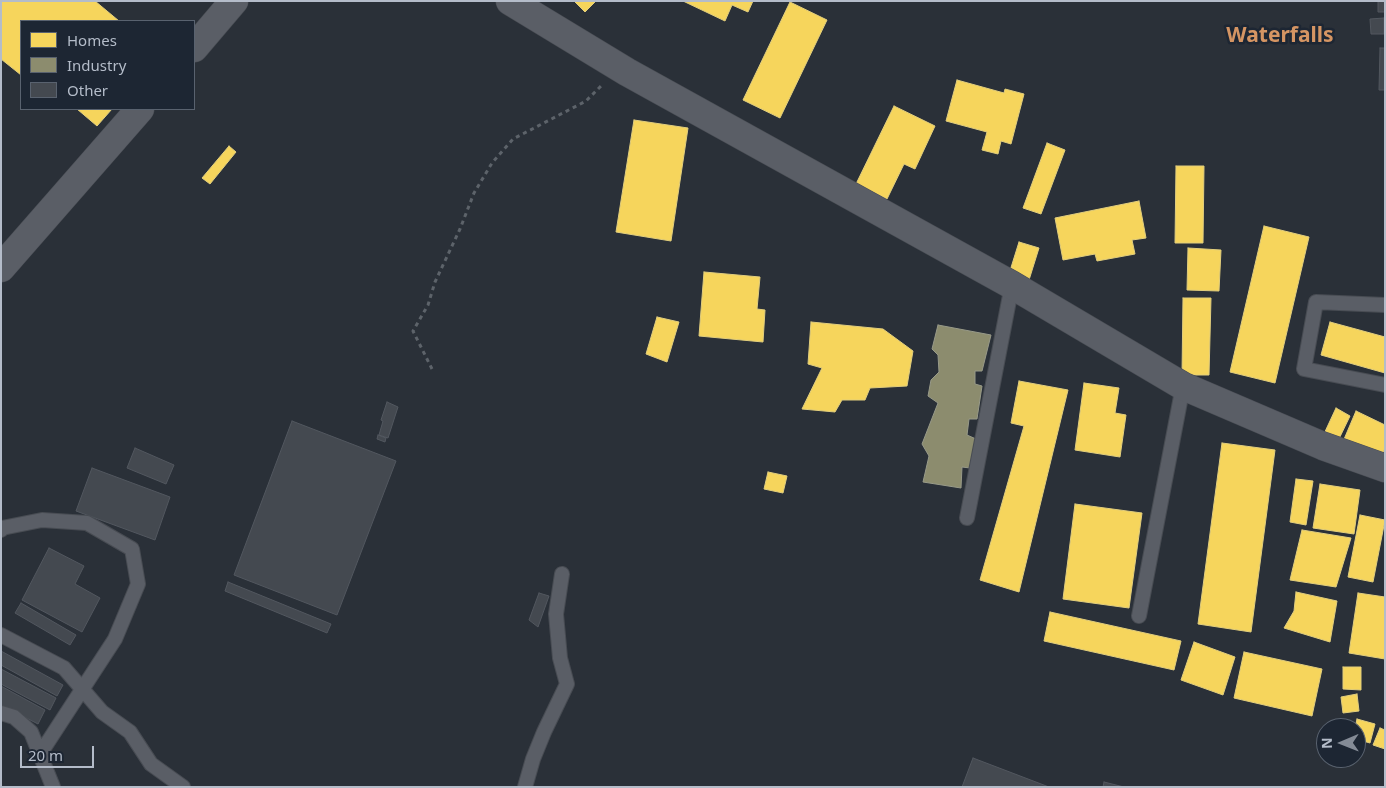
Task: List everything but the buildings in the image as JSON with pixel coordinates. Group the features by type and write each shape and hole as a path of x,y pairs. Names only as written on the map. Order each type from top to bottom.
{"street":[{"path":"195,47 234,1"},
{"path":"510,1 627,72 1012,285 1184,386 1323,446 1385,468"},
{"path":"1,268 139,110"}],"lane":[{"path":"967,518 1012,285"},
{"path":"1385,305 1316,302 1304,369 1385,385"},
{"path":"1139,616 1184,386"},
{"path":"1,530 2,528 42,520 87,523 132,549 138,584 116,639 40,754"},
{"path":"525,787 533,759 566,684 560,658 556,614 562,574"},
{"path":"1,635 64,668 102,712 130,732 151,764 183,787"},
{"path":"1,713 14,717 31,732 53,787"}],"path":[{"path":"432,369 413,331 428,305 434,282 460,229 474,194 492,163 513,139 586,101 604,82"}],"district":[{"name":"Waterfalls","path":"1280,36"}]}
